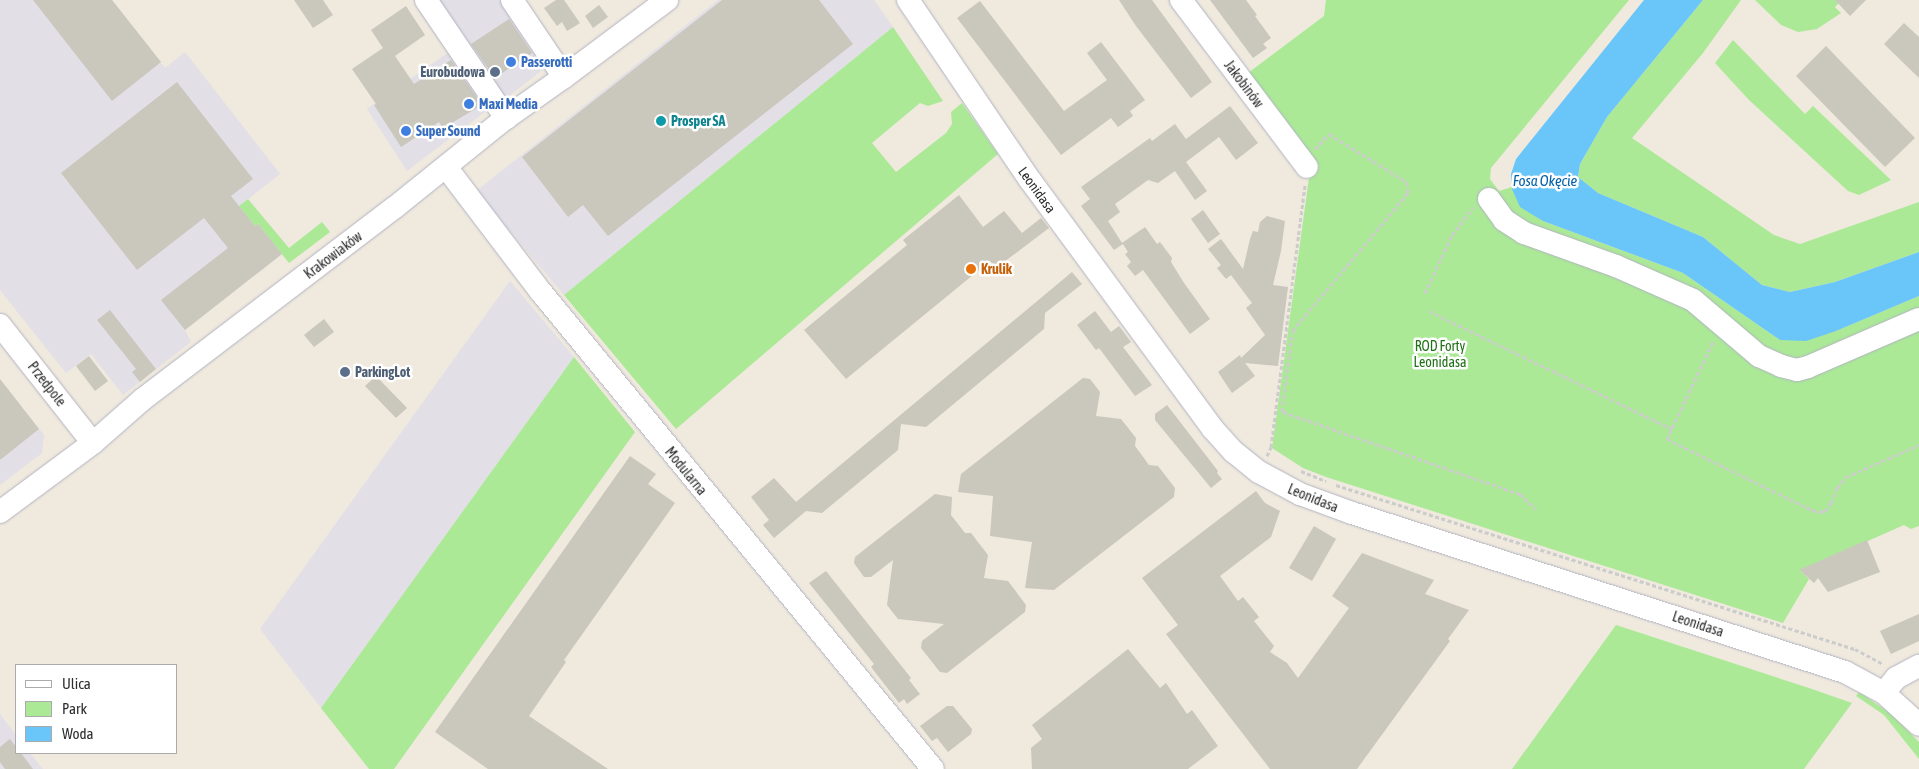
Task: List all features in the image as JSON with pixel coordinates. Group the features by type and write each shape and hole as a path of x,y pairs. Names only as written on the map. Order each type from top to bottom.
{"street":[{"path":"426,0 506,118"},
{"path":"512,0 564,77"},
{"name":"Krakowiaków","path":"0,512 93,443 143,399 446,167 506,118 667,0"},
{"name":"Leonidasa","path":"908,0 1030,180 1212,429 1234,452 1267,460 1300,494 1344,510 1845,672 1884,693 1919,725"},
{"name":"Jakobinów","path":"1181,0 1308,162"},
{"name":"Modularna","path":"446,167 541,292 933,769"},
{"path":"1491,203 1504,220 1524,234 1616,266 1693,300 1760,356 1781,366 1797,370 1919,319"},
{"name":"Przedpole","path":"0,325 93,443"},
{"path":"1884,693 1910,670"}],"path":[{"path":"1267,460 1308,162 1329,134 1408,182 1408,193 1293,330 1283,412 1520,494 1536,508"},
{"path":"1425,294 1452,235 1479,199 1491,203"},
{"path":"1430,311 1672,428"},
{"path":"1723,327 1715,339 1667,439 1812,510 1821,512 1825,511 1831,503 1846,477 1919,445"},
{"path":"1295,468 1331,483 1855,649 1910,670"}],"shaded area":[{"path":"0,0 112,0 165,68 185,52 280,174 239,206 258,224 282,254 185,330 191,342 123,395 91,354 66,373 0,290"},
{"path":"435,0 506,0 545,68 509,96 501,94"},
{"name":"Prosper SA","path":"718,0 874,0 893,27 564,295 476,191"},
{"path":"455,48 494,105 407,171 367,109"},
{"path":"510,281 574,357 321,708 260,629"},
{"path":"0,379 44,435 42,453 0,485"},
{"path":"0,714 15,734 15,754 31,754 43,769 0,769"}],"green space":[{"name":"ROD Forty Leonidasa","path":"1326,0 1629,0 1491,168 1490,179 1499,191 1512,187 1543,221 1683,273 1780,340 1836,331 1919,296 1919,526 1911,529 1904,525 1800,571 1809,579 1783,623 1326,477 1303,468 1272,448 1311,163 1248,73 1324,16"},
{"path":"1703,0 1741,0 1703,53 1632,138 1774,235 1800,244 1919,202 1919,252 1835,282 1790,292 1762,285 1703,237 1598,193 1578,177 1580,164 1607,117"},
{"path":"1755,0 1842,0 1835,7 1841,13 1817,29 1798,32 1781,25"},
{"path":"893,27 943,101 928,106 920,103 872,143 896,172 946,133 952,124 951,112 962,103 998,154 676,429 564,295"},
{"path":"1733,40 1805,114 1813,106 1891,180 1859,195 1848,191 1749,100 1715,63"},
{"path":"248,199 289,248 322,222 330,232 289,263 258,224 255,226 239,206"},
{"path":"574,357 635,432 394,769 369,769 321,708"},
{"path":"1616,625 1852,703 1804,769 1512,769"},
{"path":"1859,692 1891,714 1919,742 1919,759 1884,715 1856,696"}],"water":[{"name":"Fosa Okęcie","path":"1644,0 1703,0 1607,117 1580,164 1578,177 1598,193 1703,237 1762,285 1790,292 1835,282 1919,252 1919,296 1836,331 1806,341 1780,340 1683,273 1543,221 1520,207 1512,189 1511,174 1516,159"}],"building":[{"path":"33,0 112,0 161,62 112,101"},
{"path":"294,0 323,0 333,15 313,28"},
{"path":"556,0 564,0 580,23 567,31 562,22 557,26 544,8"},
{"name":"Prosper SA","path":"722,0 819,0 853,44 608,236 583,205 568,217 522,157"},
{"path":"1119,0 1152,0 1212,82 1191,98 1136,26"},
{"path":"1210,0 1246,0 1271,38 1263,44 1267,48 1253,58"},
{"path":"1835,0 1866,0 1850,16"},
{"path":"980,1 1064,111 1107,80 1087,53 1101,42 1145,100 1130,111 1133,116 1118,127 1111,118 1061,155 957,18"},
{"path":"599,5 608,17 593,28 585,16"},
{"path":"406,6 425,35 395,56 414,84 451,60 482,105 443,128 439,122 401,147 374,105 376,104 352,69 383,48 371,30"},
{"path":"509,19 532,53 495,78 471,44"},
{"path":"1904,23 1919,37 1919,78 1884,44"},
{"path":"1826,46 1915,138 1885,167 1796,76"},
{"path":"177,82 253,179 231,196 255,226 258,224 282,254 185,330 161,300 228,248 204,218 137,270 61,173"},
{"path":"1230,106 1258,143 1236,160 1219,137 1186,162 1207,191 1195,200 1175,171 1158,183 1148,180 1115,204 1120,212 1108,221 1122,243 1145,227 1157,244 1160,242 1172,258 1171,262 1184,283 1210,319 1190,334 1143,270 1135,276 1127,266 1131,262 1125,254 1128,252 1123,244 1114,250 1081,206 1090,199 1081,187 1150,138 1152,141 1175,124 1186,139"},
{"path":"959,195 983,227 1004,211 1022,233 1041,218 1049,228 996,268 990,261 846,379 804,330 907,245 903,240"},
{"path":"1203,210 1220,234 1208,243 1191,219"},
{"path":"1267,216 1285,221 1281,251 1273,285 1288,287 1278,366 1245,363 1255,376 1232,393 1218,372 1240,355 1241,358 1265,335 1246,308 1252,303 1231,275 1226,279 1217,268 1221,265 1208,249 1221,239 1243,269 1253,231 1258,232 1260,222"},
{"path":"1072,272 1082,284 1045,313 1044,329 926,427 901,424 898,450 822,513 806,511 774,538 763,525 769,520 751,497 774,478 796,502"},
{"path":"110,310 156,369 140,382 132,372 136,369 97,320"},
{"path":"1095,311 1111,332 1119,326 1131,342 1123,347 1152,385 1135,396 1099,348 1096,350 1077,325"},
{"path":"324,319 334,332 314,347 304,335"},
{"path":"89,356 108,381 95,391 76,366"},
{"path":"376,376 407,408 396,418 365,386"},
{"path":"1083,378 1090,379 1100,392 1096,416 1121,419 1136,438 1135,446 1149,465 1158,466 1175,488 1174,497 1054,590 1025,588 1032,542 990,536 993,496 958,492 961,474"},
{"path":"0,379 39,429 0,460"},
{"path":"1167,405 1218,471 1217,473 1222,479 1211,488 1155,420 1155,414"},
{"path":"630,456 656,474 648,484 675,503 564,660 566,662 529,716 608,769 488,769 435,732"},
{"path":"1256,491 1265,503 1280,511 1271,537 1220,576 1238,601 1243,597 1259,617 1254,621 1274,646 1270,652 1287,663 1298,678 1349,608 1332,596 1362,553 1434,580 1425,594 1469,610 1448,639 1450,641 1357,769 1270,769 1166,634 1178,625 1142,578"},
{"path":"935,494 952,497 951,515 965,533 971,533 988,555 984,578 1008,581 1026,605 1025,612 947,673 940,672 921,648 922,641 944,624 898,619 887,605 893,560 871,577 864,577 854,563 855,557"},
{"path":"1314,526 1336,539 1312,581 1289,568"},
{"path":"1867,540 1880,572 1828,592 1818,578 1814,583 1799,570"},
{"path":"826,571 911,678 909,680 920,694 907,704 904,699 899,703 871,667 874,664 809,583"},
{"path":"1919,614 1919,641 1891,654 1880,631"},
{"path":"1128,649 1160,688 1166,683 1187,714 1192,710 1218,746 1188,769 1032,769 1031,748 1042,739 1032,725"},
{"path":"947,706 953,706 972,729 971,734 948,752 937,738 932,741 920,726"},
{"path":"10,739 15,746 15,754 22,754 33,769 5,769 0,762 0,747"}],"place":[{"name":"Passerotti","path":"511,62"},
{"name":"Eurobudowa","path":"495,72"},
{"name":"Maxi Media","path":"469,104"},
{"name":"Prosper SA","path":"661,121"},
{"name":"Super Sound","path":"406,131"},
{"name":"Krulik","path":"971,269"},
{"name":"ParkingLot","path":"345,372"}]}
